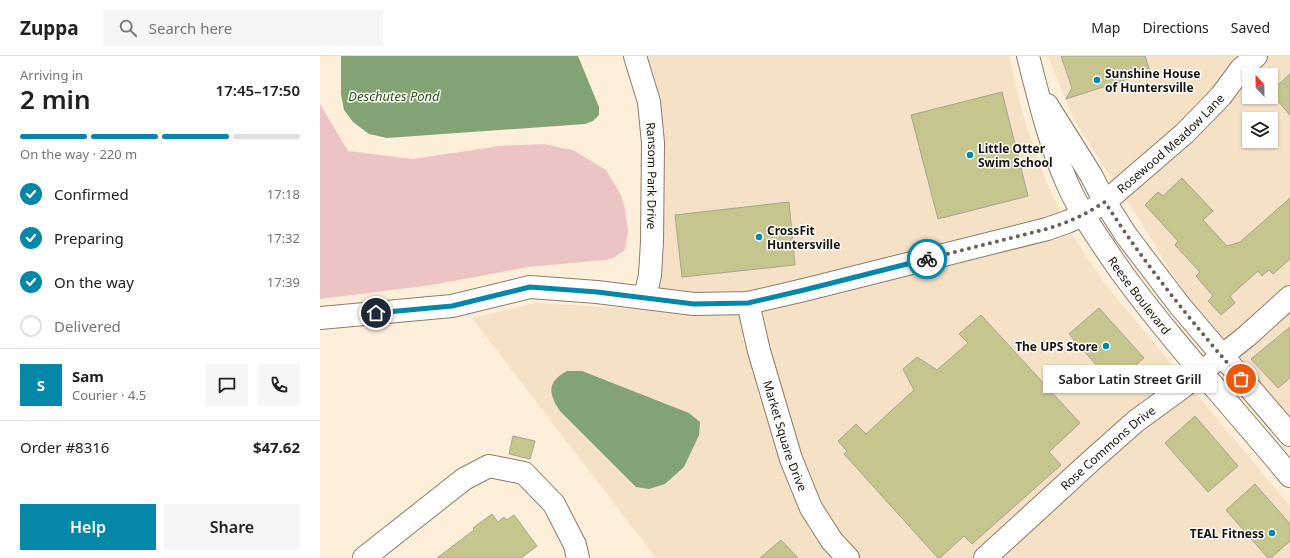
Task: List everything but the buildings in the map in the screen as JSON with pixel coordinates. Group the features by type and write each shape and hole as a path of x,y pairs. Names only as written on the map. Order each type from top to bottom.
{"street":[{"name":"Ransom Park Drive","path":"635,56 649,102 653,143 652,242 650,275 645,297"},
{"name":"Reese Boulevard","path":"1028,56 1049,139 1067,184 1083,215 1147,306 1290,476"},
{"name":"Rosewood Meadow Lane","path":"320,318 452,306 530,287 597,292 694,304 748,303 1047,229 1083,215 1105,202 1185,133 1221,96 1241,69 1256,56"},
{"name":"Reese Boulevard","path":"1036,87 1091,175 1105,202 1126,235 1221,356 1290,435"},
{"name":"Rose Commons Drive","path":"985,558 1136,421 1184,386 1247,336 1290,297"},
{"name":"Market Square Drive","path":"748,303 759,351 791,459 811,508 832,541 848,558"},
{"path":"364,558 464,479 489,466 524,473 554,504 576,545 578,558"}],"shaded area":[{"path":"643,56 1009,56 1024,119 1046,181 1070,232 1105,284 1290,506 1290,558 656,558 472,318 535,303 654,310 661,191"},
{"path":"1048,56 1290,56 1290,416 1246,369 1193,305 1169,269 1143,225 1074,120"},
{"path":"320,104 348,151 413,159 499,146 543,144 573,150 606,170 621,195 625,209 628,231 625,250 615,257 606,260 528,267 432,285 320,299"}],"water":[{"name":"Deschutes Pond","path":"341,56 578,56 599,107 599,115 593,121 585,124 387,138 369,134 353,122 344,110 341,94"},
{"path":"567,371 582,371 689,413 700,422 699,435 684,467 665,484 649,489 636,487 560,411 556,405 552,393 553,384 560,375"}],"way so far":[{"path":"927,259 1047,229 1083,215 1105,202 1126,235 1180,306 1241,379"}],"place":[{"name":"Sunshine House of Huntersville","path":"1097,80"},
{"name":"Little Otter Swim School","path":"970,155"},
{"name":"CrossFit Huntersville","path":"759,237"},
{"name":"The UPS Store","path":"1106,346"},
{"name":"Sabor Latin Street Grill","path":"1241,379"},
{"name":"TEAL Fitness","path":"1272,533"}],"route":[{"path":"376,313 452,306 530,287 597,292 694,304 748,303 927,259"}]}
